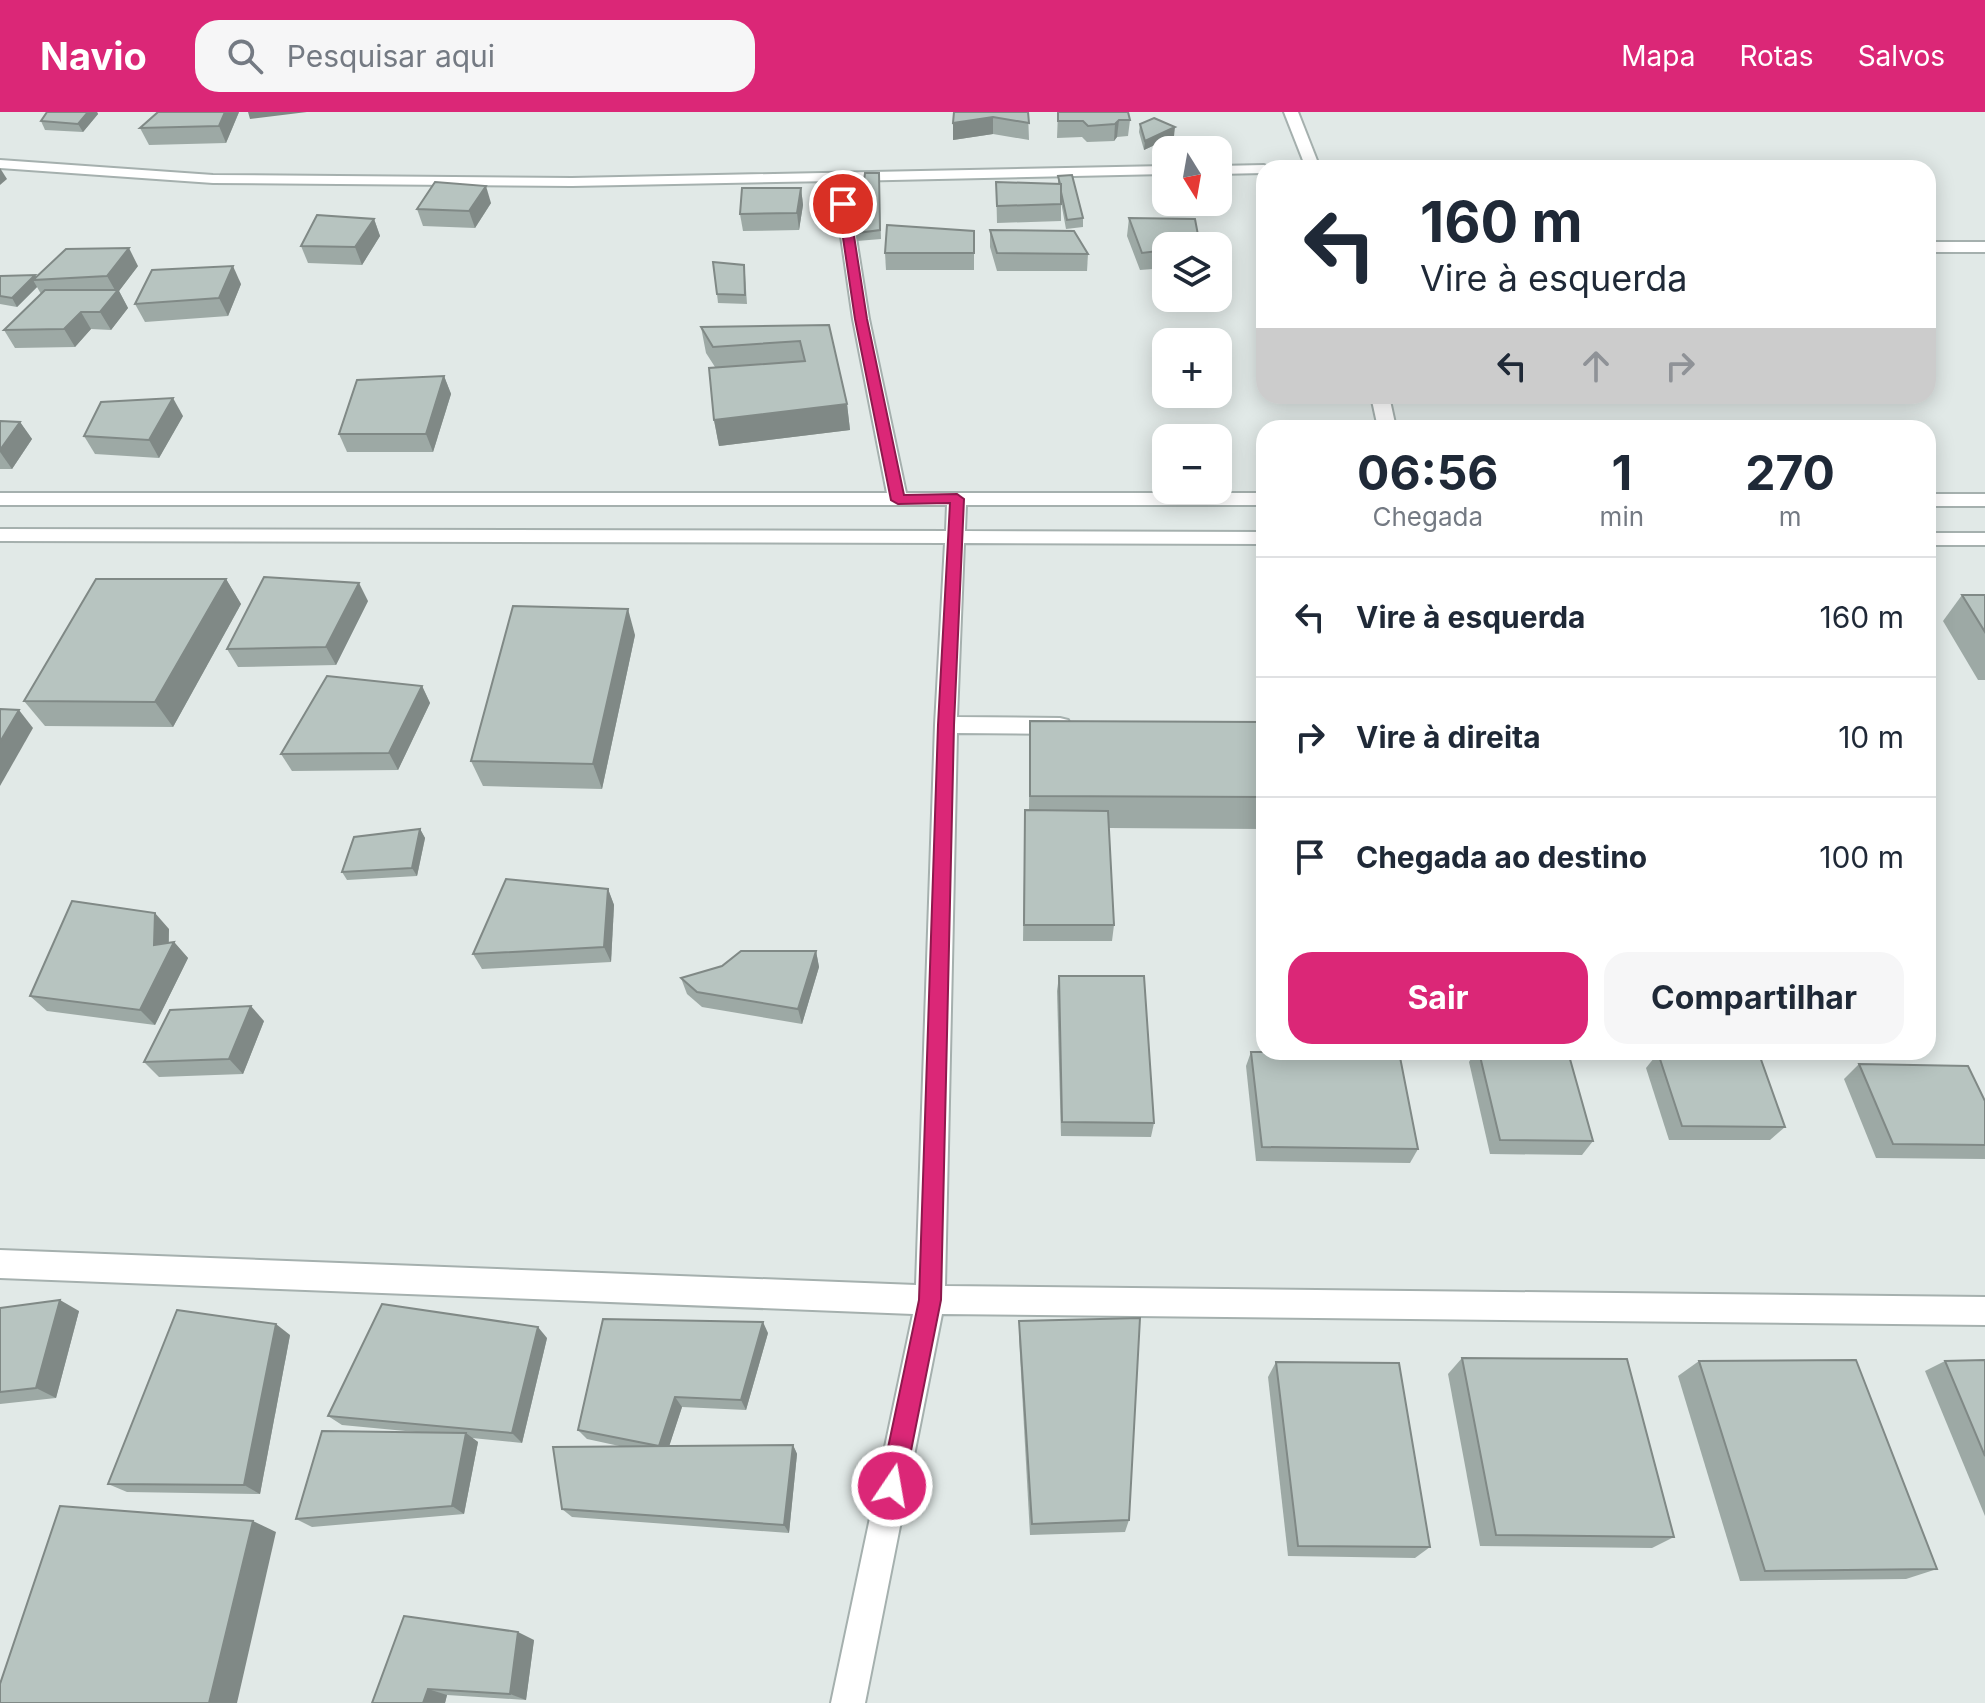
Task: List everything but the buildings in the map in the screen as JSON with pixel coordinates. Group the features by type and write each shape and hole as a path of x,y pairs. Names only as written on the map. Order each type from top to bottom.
{"street":[{"path":"1291,112 1310,160"},
{"path":"0,164 213,179 572,182 1152,170"},
{"path":"1232,170 1256,169"},
{"path":"839,176 861,319 898,500"},
{"path":"1936,247 1985,247"},
{"path":"0,499 1256,499"},
{"path":"848,1703 930,1300 946,725 957,499"},
{"path":"1936,500 1985,500"},
{"path":"0,535 1256,538"},
{"path":"1936,539 1985,539"},
{"path":"946,725 1089,727"},
{"path":"0,1264 930,1300 1985,1311"}],"route":[{"path":"843,204 861,319 898,500 957,499 946,725 930,1300 892,1486"}]}
